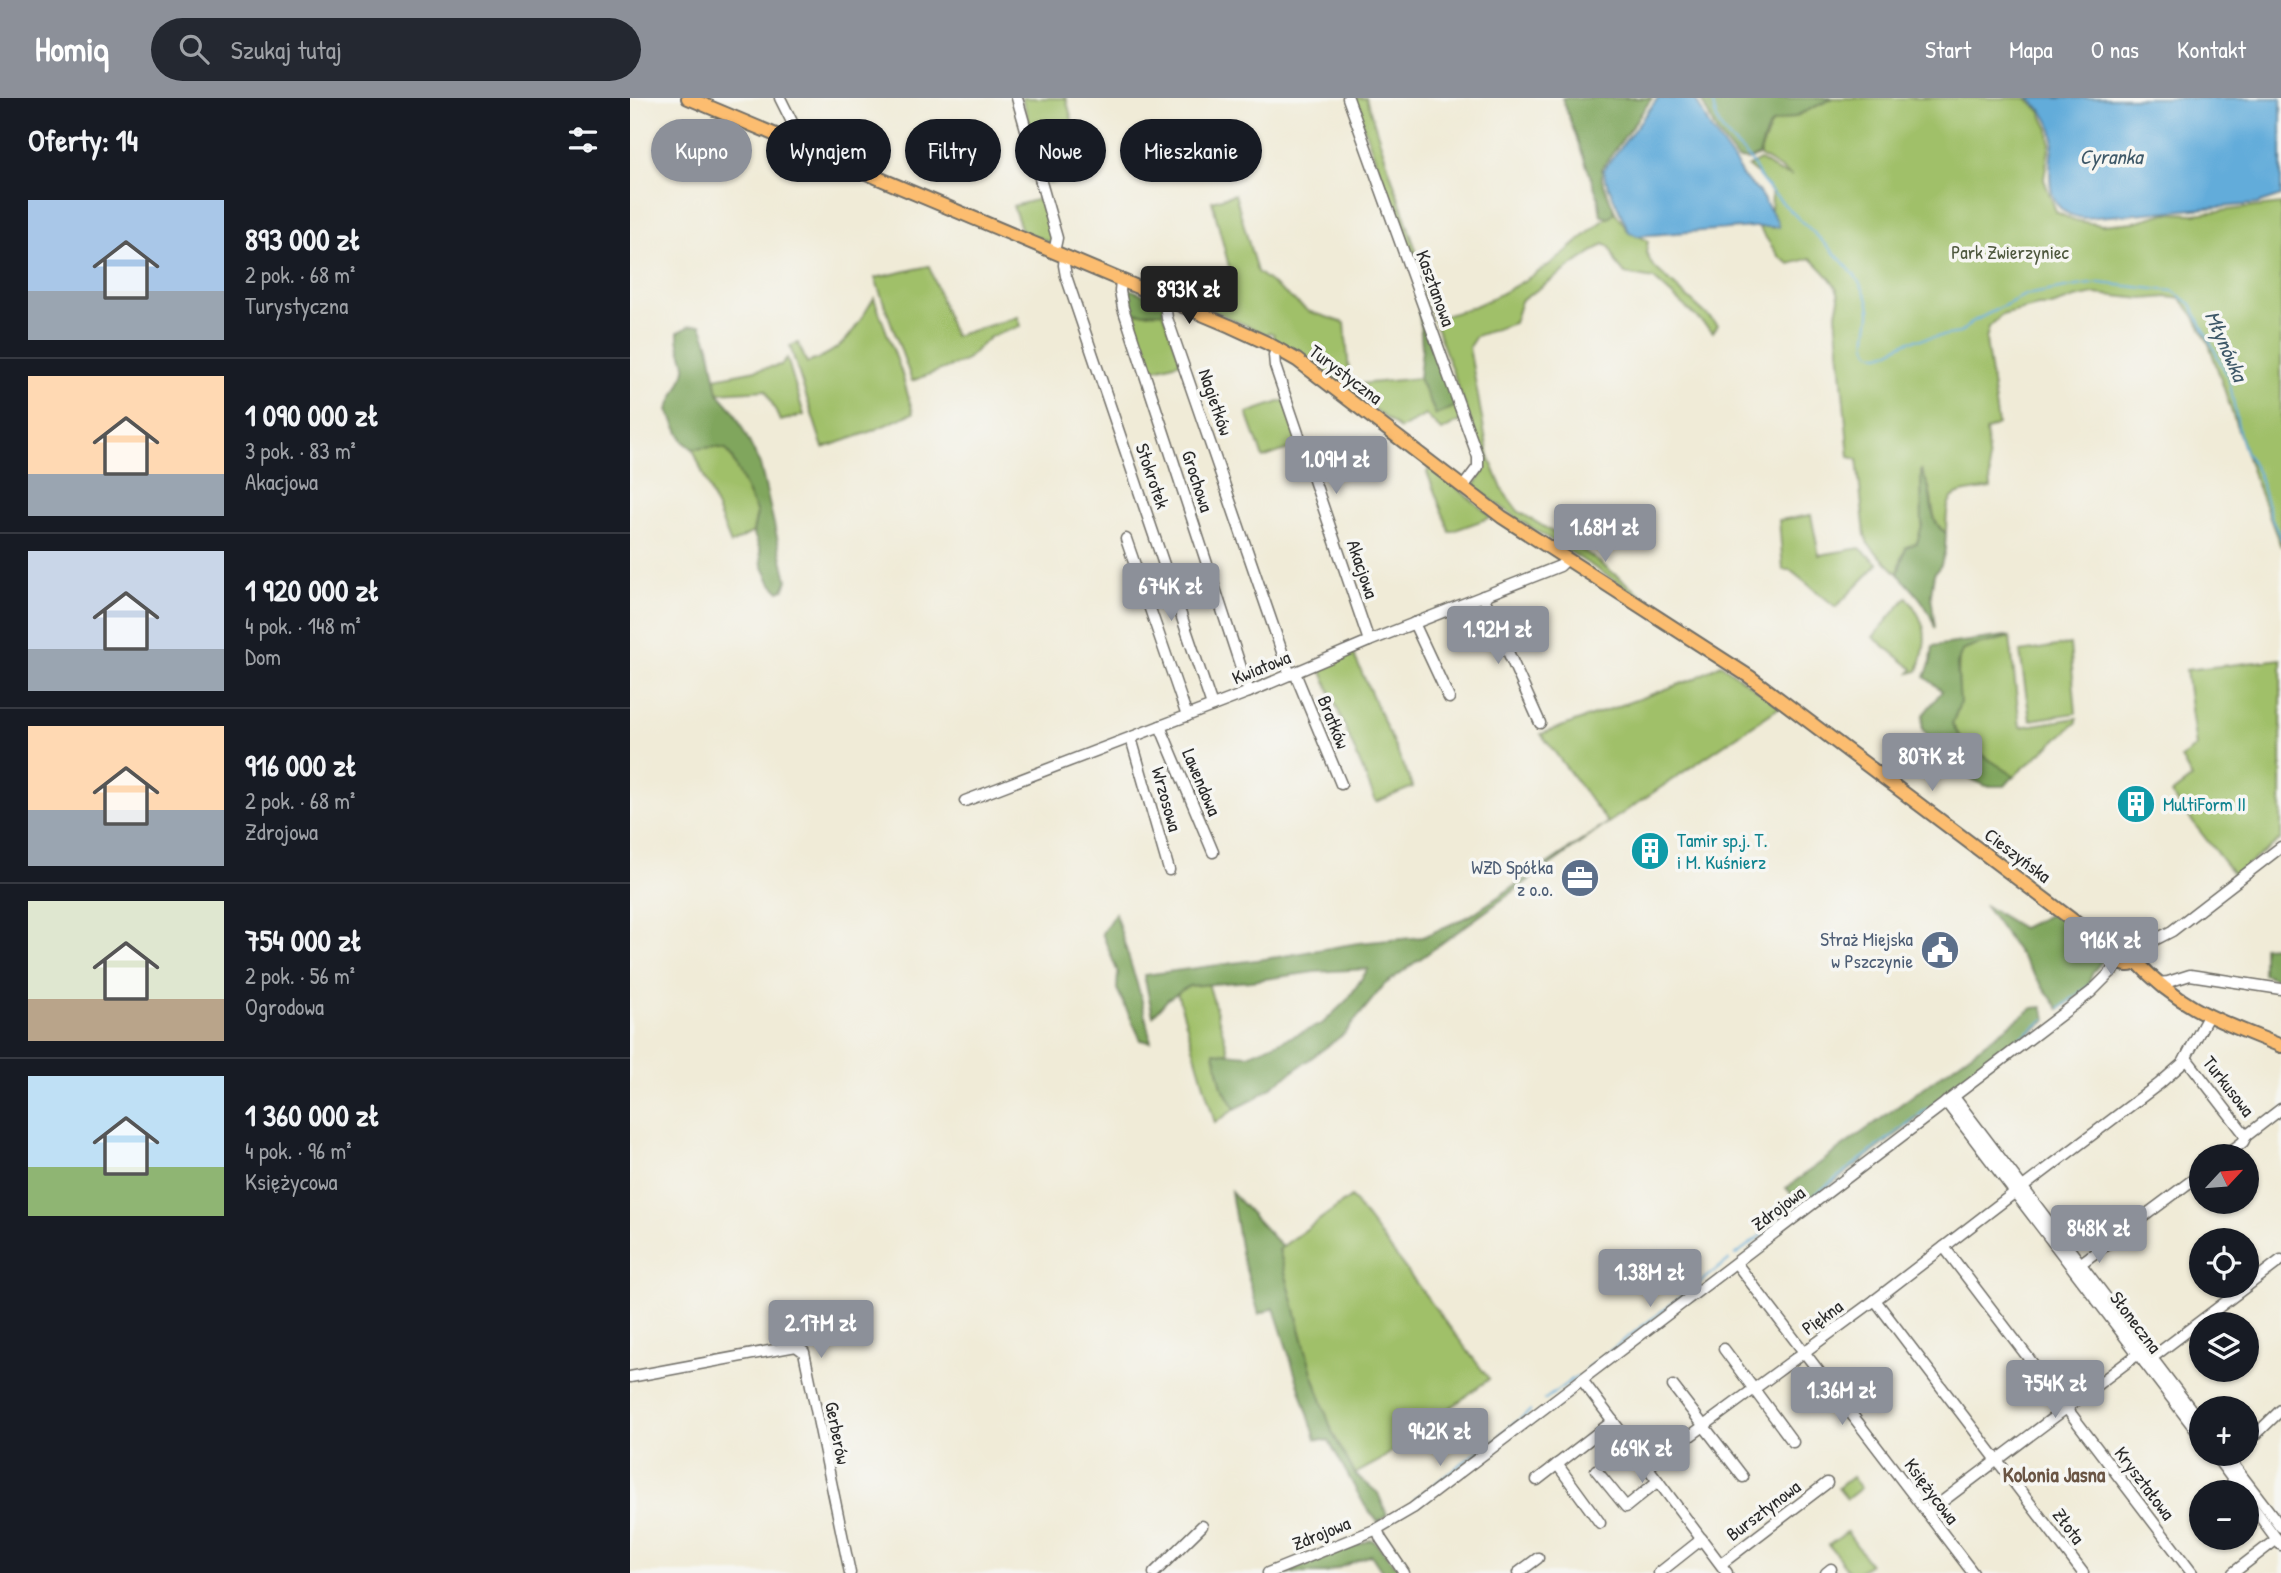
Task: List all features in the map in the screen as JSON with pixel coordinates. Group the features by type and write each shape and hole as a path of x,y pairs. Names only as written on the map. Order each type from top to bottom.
{"main road":[{"name":"Turystyczna","path":"689,98 766,131"},
{"name":"Turystyczna","path":"888,182 1278,348 1502,517 1731,664"},
{"name":"Cieszyńska","path":"1731,664 2084,929 2117,948"},
{"path":"2130,941 2139,948 2140,956 2137,962 2130,966 2120,963 2116,956 2117,948 2122,943 2130,941"},
{"path":"2137,962 2174,996 2208,1016 2281,1046"}],"street":[{"path":"780,98 790,119"},
{"path":"1017,98 1060,254"},
{"name":"Kasztanowa","path":"1348,98 1478,457 1478,467 1463,487"},
{"name":"Stokrotek","path":"1060,254 1212,706"},
{"name":"Grochowa","path":"1121,280 1120,294 1128,322 1249,692"},
{"name":"Nagietków","path":"1168,300 1167,318 1292,674"},
{"name":"Akacjowa","path":"1278,348 1274,355 1275,366 1369,641"},
{"path":"1126,539 1187,716"},
{"name":"Kwiatowa","path":"965,801 1249,692 1369,641 1559,567 1567,559"},
{"path":"1483,596 1540,723"},
{"path":"1414,623 1448,698"},
{"name":"Bratków","path":"1292,674 1340,784"},
{"name":"Lawendowa","path":"1160,726 1213,852"},
{"name":"Wrzosowa","path":"1131,737 1169,870"},
{"path":"2139,948 2172,931 2281,847"},
{"name":"Zdrojowa","path":"1268,1573 1377,1529 1413,1508 2091,992 2120,963"},
{"path":"2158,983 2184,976 2196,976 2281,989"},
{"path":"2174,996 2176,979"},
{"name":"Piękna","path":"1648,1467 1875,1300 2159,1084 2186,1058 2208,1016"},
{"name":"Turkusowa","path":"2186,1058 2246,1136"},
{"name":"Słoneczna","path":"1950,1099 2144,1356 2189,1409"},
{"path":"2240,1144 2246,1136 2281,1109"},
{"path":"2080,1264 2189,1183"},
{"name":"Słoneczna","path":"2018,1189 2080,1264 2189,1420"},
{"name":"Kryształowa","path":"1944,1247 2192,1573"},
{"path":"2259,1277 2281,1260"},
{"name":"Księżycowa","path":"1736,1262 1972,1573"},
{"path":"1927,1513 2066,1408 2229,1298"},
{"name":"Złota","path":"1875,1300 2083,1573"},
{"name":"Gerberów","path":"630,1377 800,1347 804,1352 850,1573"},
{"path":"1724,1349 1793,1442"},
{"path":"1582,1380 1724,1569"},
{"path":"1673,1387 1743,1477"},
{"path":"2259,1431 2281,1410"},
{"path":"1537,1480 1613,1421"},
{"path":"1557,1464 1600,1523"},
{"path":"2233,1466 2281,1527"},
{"path":"1596,1470 1626,1507 1658,1482"},
{"name":"Bursztynowa","path":"1724,1569 1827,1483"},
{"path":"2233,1573 2279,1542 2259,1515"},
{"path":"1154,1573 1202,1526"},
{"path":"1377,1529 1404,1573"},
{"path":"1659,1573 1702,1539"},
{"path":"1518,1573 1538,1558"}],"green space":[{"path":"1022,98 1066,98 1072,119 1028,119"},
{"path":"1353,98 1366,98 1435,309 1441,316 1487,301 1520,283 1561,256 1615,212 1629,232 1648,241 1646,252 1652,265 1718,325 1713,332 1654,279 1625,274 1616,263 1610,247 1604,244 1521,301 1514,323 1476,336 1469,347 1489,457 1503,491 1518,511 1587,553 1666,613 1518,519 1474,487 1483,472 1483,455"},
{"path":"1562,98 1652,98 1602,168 1602,180 1615,212 1609,218 1601,216 1598,197"},
{"path":"1700,98 1833,98 1794,117 1772,123 1759,155 1749,160 1737,159 1717,133"},
{"name":"Park Zwierzyniec","path":"1833,98 2026,98 2040,111 2049,129 2050,143 2044,179 2056,212 2073,220 2102,225 2134,222 2166,213 2194,214 2281,204 2281,547 2252,472 2209,344 2194,315 2181,299 2143,299 2095,294 2052,306 2038,306 2002,315 1989,327 1986,340 1998,425 1986,431 1991,488 1953,497 1948,509 1946,533 1937,524 1929,487 1921,472 1922,525 1917,543 1902,556 1898,574 1868,544 1857,459 1849,457 1836,315 1838,292 1828,276 1811,258 1790,264 1779,257 1758,226 1775,228 1776,219 1771,211 1772,193 1748,167 1760,160 1779,172 1792,176 1759,155 1772,123 1794,117"},
{"path":"1235,194 1257,272 1308,311 1345,323 1350,385 1419,378 1436,415 1456,406 1461,420 1442,431 1426,415 1400,429 1309,360 1273,338 1274,334 1269,332 1268,335 1187,299 1234,286 1212,201"},
{"path":"1043,198 1054,244 1022,231 1013,206"},
{"path":"929,266 954,336 1018,317 1021,326 990,337 965,361 912,381 875,278"},
{"path":"1122,286 1165,303 1163,312 1131,313"},
{"path":"874,298 901,371 913,413 823,448 790,346 798,343 807,363 821,358 848,338"},
{"path":"1419,309 1456,406 1436,415 1419,378 1422,348"},
{"path":"1163,312 1181,362 1149,371 1131,313"},
{"path":"701,325 709,346 718,393 734,411 760,464 787,580 784,589 779,591 770,582 762,565 753,532 757,513 731,456 726,449 693,449 683,441 668,410 685,371 678,332 690,326"},
{"path":"787,358 804,415 780,421 766,390 718,393 715,378 781,365"},
{"path":"1285,400 1300,445 1263,458 1247,413"},
{"path":"693,449 726,449 731,456 757,513 753,532 731,544"},
{"path":"1431,466 1492,517 1450,532 1427,472"},
{"path":"1921,469 1928,486 1934,518 1946,533 1945,550 1941,565 1934,574 1931,594 1935,628 1924,605 1898,574 1906,547 1917,543 1922,525"},
{"path":"1811,515 1819,555 1860,548 1878,564 1836,607 1790,570 1783,570 1779,520"},
{"path":"1907,597 1923,624 1925,641 1918,671 1910,673 1913,669 1873,637"},
{"path":"2010,637 2020,727 2077,718 2077,722 2014,776 1971,747 1952,724 1958,705 1961,651"},
{"path":"2010,637 1962,651 1957,664 1960,703 1952,724 1971,747 2014,776 2005,786 1986,786 1959,773 1922,729 1923,715 1942,691 1925,677 1933,646"},
{"path":"2070,644 2076,713 2030,720 2020,652"},
{"path":"1353,653 1413,787 1376,802 1320,667"},
{"path":"2281,659 2281,839 2234,875 2171,794 2192,778 2181,758 2196,747 2186,670"},
{"path":"1721,664 1780,707 1608,823 1541,734 1694,679"},
{"path":"1608,823 1384,985 1344,1034 1255,1099 1235,1109 1222,1087 1214,1052 1248,1055 1322,1024 1348,999 1368,969 1314,972 1189,986 1168,999 1153,1016 1144,975 1358,943 1423,937 1471,915"},
{"path":"1984,905 2022,928 2053,913 2101,947 2103,959 2092,974 2086,990 2059,1009"},
{"path":"1115,913 1141,997 1151,1042 1141,1040 1117,989 1118,973 1102,933"},
{"path":"2276,946 2281,960 2281,987 2277,986 2278,979 2263,974 2263,947"},
{"path":"1208,983 1229,1053 1214,1053 1222,1087 1235,1109 1215,1123 1177,992 1189,986"},
{"path":"2042,1007 2047,1020 1805,1204 1786,1188 2033,1008"},
{"path":"1231,1192 1282,1247 1279,1250 1312,1373 1333,1434 1355,1474 1378,1493 1387,1515 1378,1522 1365,1506 1329,1441 1316,1439 1274,1308 1259,1314 1241,1253"},
{"path":"1351,1197 1489,1379 1379,1461 1355,1474 1333,1434 1312,1373 1279,1249"},
{"path":"1852,1477 1861,1488 1847,1499 1838,1488"},
{"path":"1847,1532 1870,1564 1857,1573 1850,1573 1829,1545"},
{"path":"1373,1540 1403,1573 1383,1573 1371,1555 1326,1573 1286,1573"}],"water":[{"path":"1658,98 1695,98 1711,129 1742,176 1758,191 1779,227 1637,236 1629,232 1605,179 1604,169"},
{"name":"Cyranka","path":"2029,98 2281,98 2281,196 2257,204 2085,218 2073,216 2064,211 2053,197 2050,178 2052,128 2041,110"}],"waterway":[{"name":"Młynówka","path":"1711,98 1722,130 1750,159 1764,183 1855,276 1867,296 1870,315 1867,344 1873,354 1884,354 1909,341 1960,333 1972,322 2025,295 2083,285 2099,283 2173,291 2191,304 2229,379 2240,436 2258,473 2281,539"},
{"path":"2060,1008 2095,981"},
{"path":"1973,1074 2045,1019"},
{"path":"1933,1105 1959,1085"},
{"path":"1805,1202 1928,1108"},
{"path":"1735,1255 1788,1215"},
{"path":"1585,1370 1729,1260"},
{"path":"1544,1400 1577,1376"},
{"path":"1501,1434 1530,1411"},
{"path":"1415,1499 1494,1439"}],"place":[{"name":"MultiForm II","path":"2136,804"},
{"name":"Tamir sp.j. T. i M. Kuśnierz","path":"1650,851"},
{"name":"WZD Spółka z o.o.","path":"1580,878"},
{"name":"Straż Miejska w Pszczynie","path":"1940,950"}],"district":[{"name":"Kolonia Jasna","path":"2054,1475"}]}
